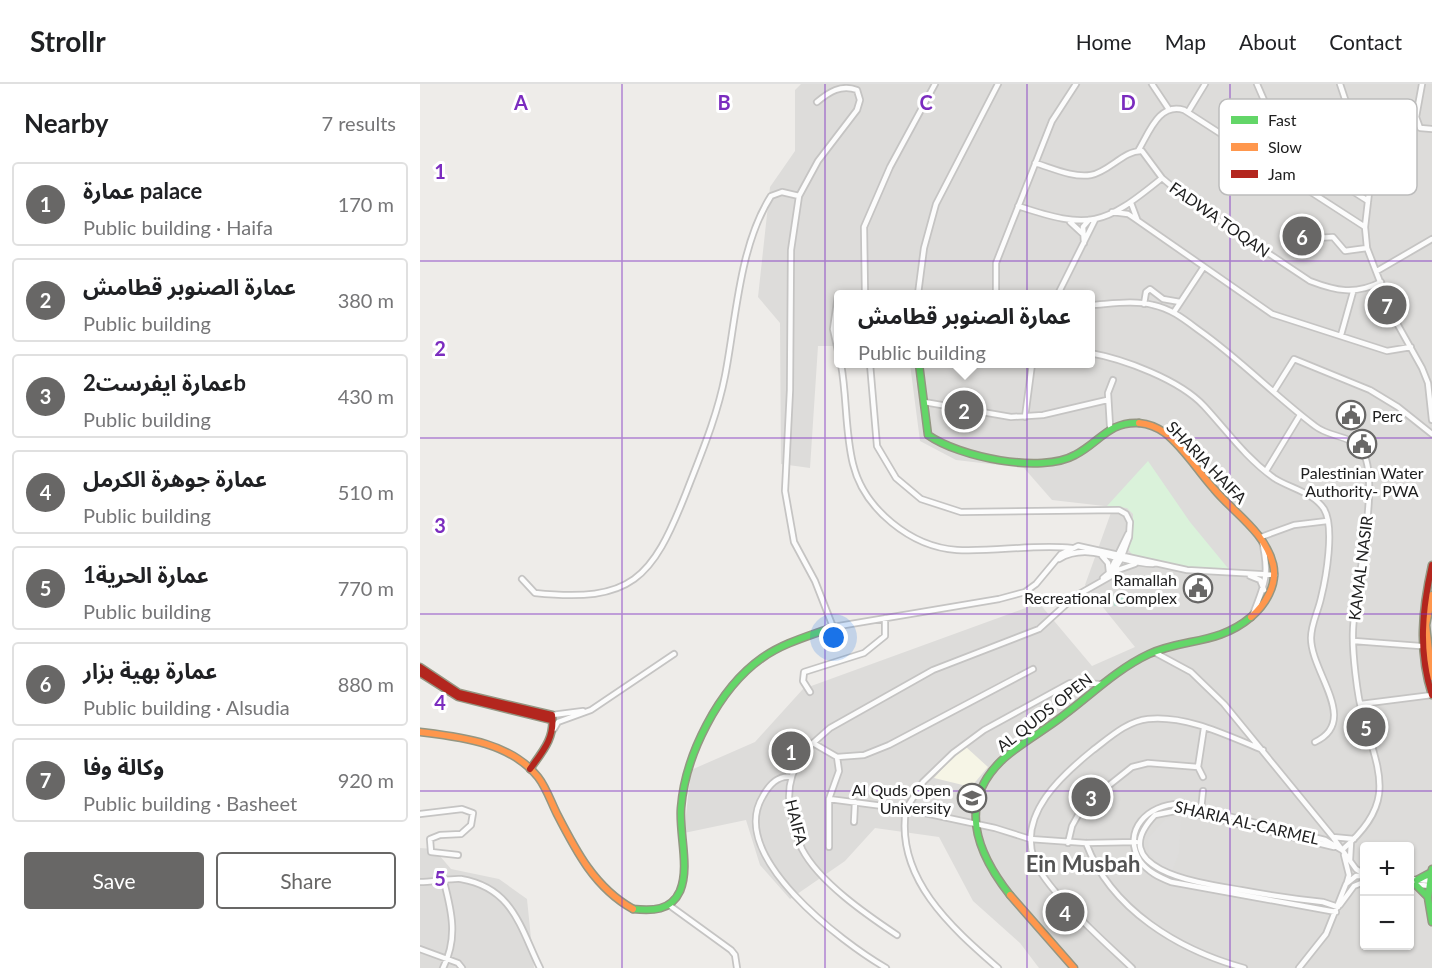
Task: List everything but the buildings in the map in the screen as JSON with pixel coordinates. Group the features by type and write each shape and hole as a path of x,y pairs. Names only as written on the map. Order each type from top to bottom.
{"street":[{"path":"865,290 864,227 890,167 935,84"},
{"path":"919,290 924,248 936,204 998,84"},
{"path":"996,290 996,263 1018,206 1052,121 1076,84"},
{"path":"1152,84 1168,108"},
{"path":"1188,112 1205,84"},
{"path":"1257,84 1264,99"},
{"path":"1340,84 1345,99"},
{"path":"1417,112 1422,84"},
{"path":"817,102 834,89 848,87 857,90 860,100 857,110 818,161 799,196 791,250 790,390 785,491 794,542 814,580 833,627"},
{"path":"1035,163 1077,175 1093,175 1138,151 1163,111 1168,108 1188,112 1219,132"},
{"path":"1417,120 1420,128 1432,129"},
{"name":"FADWA TOQAN","path":"1138,151 1146,155 1162,178 1187,199 1310,281 1330,289 1353,292"},
{"path":"1084,245 1083,227 1092,220 1131,203 1162,178"},
{"path":"522,579 535,593 593,596 632,580 661,550 671,533 708,439 720,400 741,282 754,234 771,196 782,192 799,196"},
{"path":"1316,195 1365,227"},
{"path":"1358,195 1368,201"},
{"path":"1369,195 1365,227 1367,248 1394,318 1428,382 1432,420"},
{"path":"1131,203 1139,221"},
{"path":"1018,206 1070,222 1092,220"},
{"path":"1112,212 1128,214 1139,221 1203,268 1272,314 1387,351 1411,347"},
{"path":"1060,290 1084,245 1092,220"},
{"path":"1070,222 1083,236"},
{"path":"1300,239 1333,237 1345,251 1367,248"},
{"path":"1377,271 1432,239"},
{"path":"1095,305 1144,304 1174,312 1203,268"},
{"path":"1341,335 1353,292 1365,290 1381,282"},
{"path":"1144,304 1146,292 1150,289 1163,299 1180,302"},
{"name":"KAMAL NASIR","path":"1174,312 1235,356 1318,429 1346,437 1363,452 1368,465 1366,531 1355,602 1354,641 1361,704 1379,767 1380,785 1376,807 1368,825 1342,850"},
{"path":"1095,355 1156,374 1203,404 1245,455 1266,471 1322,505 1327,521 1328,554 1311,640 1317,667 1334,708 1335,723 1327,736 1315,742"},
{"path":"1274,391 1294,359 1370,390 1398,407 1432,434"},
{"path":"842,368 853,465 873,503 889,520 910,536 929,545 954,550 1088,546 1140,563 1157,564"},
{"path":"870,368 877,446 896,478 921,499 961,512 1119,510 1130,522 1130,532 1115,571"},
{"path":"920,368 928,435 932,440 947,448 1002,459 1053,463 1068,459 1082,451 1110,426 1107,400 1113,380"},
{"path":"1025,417 1031,368"},
{"path":"924,402 1011,417 1025,417 1107,400"},
{"path":"1266,471 1300,415"},
{"name":"SHARIA HAIFA","path":"1110,426 1131,423 1156,427 1261,537 1269,547 1275,575"},
{"path":"1261,537 1285,528 1327,521"},
{"name":"SHARIA HAIFA","path":"1252,616 1264,590 1267,575 1267,559 1261,537"},
{"path":"1054,562 1073,553 1103,552 1126,544"},
{"path":"1126,544 1130,554 1135,558"},
{"path":"420,732 485,742 530,769 538,777 576,847 606,892 631,908 656,911 669,905 681,888 679,830 683,788 698,746 724,701 752,666 787,644 833,627 999,599 1025,592 1036,584 1061,554 1072,548"},
{"path":"1103,552 1108,563 1108,573"},
{"path":"1120,557 1204,572 1275,575 1272,590 1266,602 1234,630 1209,640 1154,652"},
{"path":"1095,585 1120,557"},
{"path":"1244,574 1264,568 1267,559"},
{"path":"1095,585 1115,571 1140,563"},
{"path":"1361,704 1432,695 1420,646 1423,606 1432,565"},
{"path":"1244,574 1260,580 1264,590"},
{"name":"HAIFA","path":"897,935 828,881 803,850 790,807 791,777 803,753 830,728 933,670 1039,629 1074,597 1095,585"},
{"path":"1432,595 1426,625 1432,677"},
{"path":"810,692 803,681 804,672 864,653 885,636 885,618"},
{"path":"1354,641 1420,646"},
{"path":"1154,652 1191,672 1224,704 1360,872"},
{"name":"AL QUDS OPEN","path":"1074,968 1013,897 982,854 975,823 979,796 985,780 1006,756 1066,714 1128,664 1154,652"},
{"path":"530,769 544,751 558,722 591,710 674,654"},
{"path":"420,667 459,693 551,718"},
{"path":"813,743 837,757 864,755 889,745 1033,669"},
{"path":"420,672 458,697 551,718 591,710"},
{"path":"998,968 950,925 919,881 905,846 903,827 906,809 924,782 953,753 984,730 1070,683 1101,684"},
{"path":"551,718 554,729"},
{"path":"1132,968 1098,936 1034,861 1030,839 1032,825 1041,806 1056,784 1076,763 1125,727 1140,721 1158,719 1204,728 1263,750"},
{"path":"1203,777 1198,767 1204,728"},
{"path":"829,847 829,799 839,771 837,757"},
{"path":"1068,843 1072,826 1083,806 1132,767 1155,763 1198,767"},
{"path":"791,777 783,777 772,783 759,802 756,812 758,832 768,863 794,894 886,968"},
{"path":"1203,791 1201,812 1342,850"},
{"path":"829,799 906,809 975,823 1030,839 1068,843 1138,842"},
{"path":"854,822 855,802"},
{"name":"SHARIA AL-CARMEL","path":"1138,842 1139,824 1149,811 1164,804 1325,840 1342,850"},
{"path":"420,814 462,809 473,813 471,825 461,834 440,835 430,839 431,852 458,855"},
{"path":"1330,834 1342,840 1353,841 1351,862"},
{"path":"1325,840 1330,834"},
{"path":"1138,842 1146,860 1157,869 1174,876 1205,884 1323,902 1337,910"},
{"path":"1138,842 1135,850 1141,861 1154,875 1171,882 1337,910"},
{"path":"1086,843 1091,857 1106,880 1148,923 1200,954 1244,968"},
{"path":"1342,850 1351,877 1360,881"},
{"path":"1428,898 1431,871"},
{"path":"1414,883 1431,871"},
{"path":"1337,910 1340,897 1351,877 1360,876"},
{"path":"420,882 444,882 453,879 470,881 496,891 507,901 540,968"},
{"path":"444,882 453,921 453,939 444,968"},
{"path":"1303,966 1326,934 1337,910 1354,886 1360,883"},
{"path":"1414,883 1431,883"},
{"path":"1414,883 1426,892 1432,922"},
{"path":"1323,902 1340,897"},
{"path":"669,905 731,950 735,955 736,968"},
{"path":"420,949 458,963 462,968"},
{"path":"448,960 454,968"}],"shaded area":[{"path":"801,84 1432,84 1432,968 1039,968 1020,943 973,901 939,837 875,828 845,861 790,899 760,865 746,820 684,833 691,770 755,742 803,689 1039,603 1092,666 1135,647 1085,585 1113,507 1052,500 1024,468 956,460 920,441 911,368 1095,368 1095,290 834,290 834,346 818,346 810,468 781,464 780,323 758,297 770,187 795,151 795,90"},
{"path":"966,747 988,767 971,787 934,778 952,758"},
{"path":"1181,816 1179,853 1172,872 1160,866 1149,853 1148,838 1165,819"},
{"path":"420,848 434,849 451,869 499,879 527,899 534,968 420,968"}],"green space":[{"path":"1148,461 1190,522 1232,573 1197,571 1135,558 1127,548 1133,539 1133,514 1127,508 1107,506"},
{"path":"1130,593 1131,603 1114,606 1113,595"}],"traffic: fast":[{"path":"920,368 928,435 942,443 979,456 1022,463 1060,460 1075,455 1120,425 1139,423"},
{"path":"1010,895 988,862 977,828 976,811 979,794 987,777 1016,748 1137,660 1175,645 1213,637 1239,626 1251,617"},
{"path":"633,909 647,910 666,906 672,903 680,891 684,872 681,818 684,788 697,746 718,705 731,687 762,658 787,644 833,627"},
{"path":"1432,869 1428,898 1432,922"},
{"path":"1417,880 1430,873"},
{"path":"1416,885 1428,897"}],"traffic: slow":[{"path":"1139,423 1156,427 1172,439 1263,542 1273,564 1274,579 1269,594 1251,617"},
{"path":"1432,595 1426,625 1432,677"},
{"path":"420,732 484,743 527,765 544,785 564,828 588,868 608,891 633,909"},
{"path":"1010,895 1074,968"}],"traffic: jam":[{"path":"1432,565 1423,630 1425,662 1432,695"},
{"path":"420,667 459,693 552,715 550,737 530,769"},
{"path":"420,673 458,697 551,720"}],"place":[{"name":"عمارة بهية بزار","path":"1302,236"},
{"name":"وكالة وفا","path":"1387,305"},
{"name":"عمارة الصنوبر قطامش","path":"964,410"},
{"name":"Perc","path":"1351,415"},
{"name":"Palestinian Water Authority- PWA","path":"1362,444"},
{"name":"Ramallah Recreational Complex","path":"1198,588"},
{"name":"عمارة الحرية1","path":"1366,727"},
{"name":"عمارة palace","path":"791,751"},
{"name":"عمارة ايفرست2b","path":"1091,797"},
{"name":"Al Quds Open University","path":"972,798"},
{"name":"عمارة جوهرة الكرمل","path":"1065,912"}],"district":[{"name":"Ein Musbah","path":"1083,863"}]}
